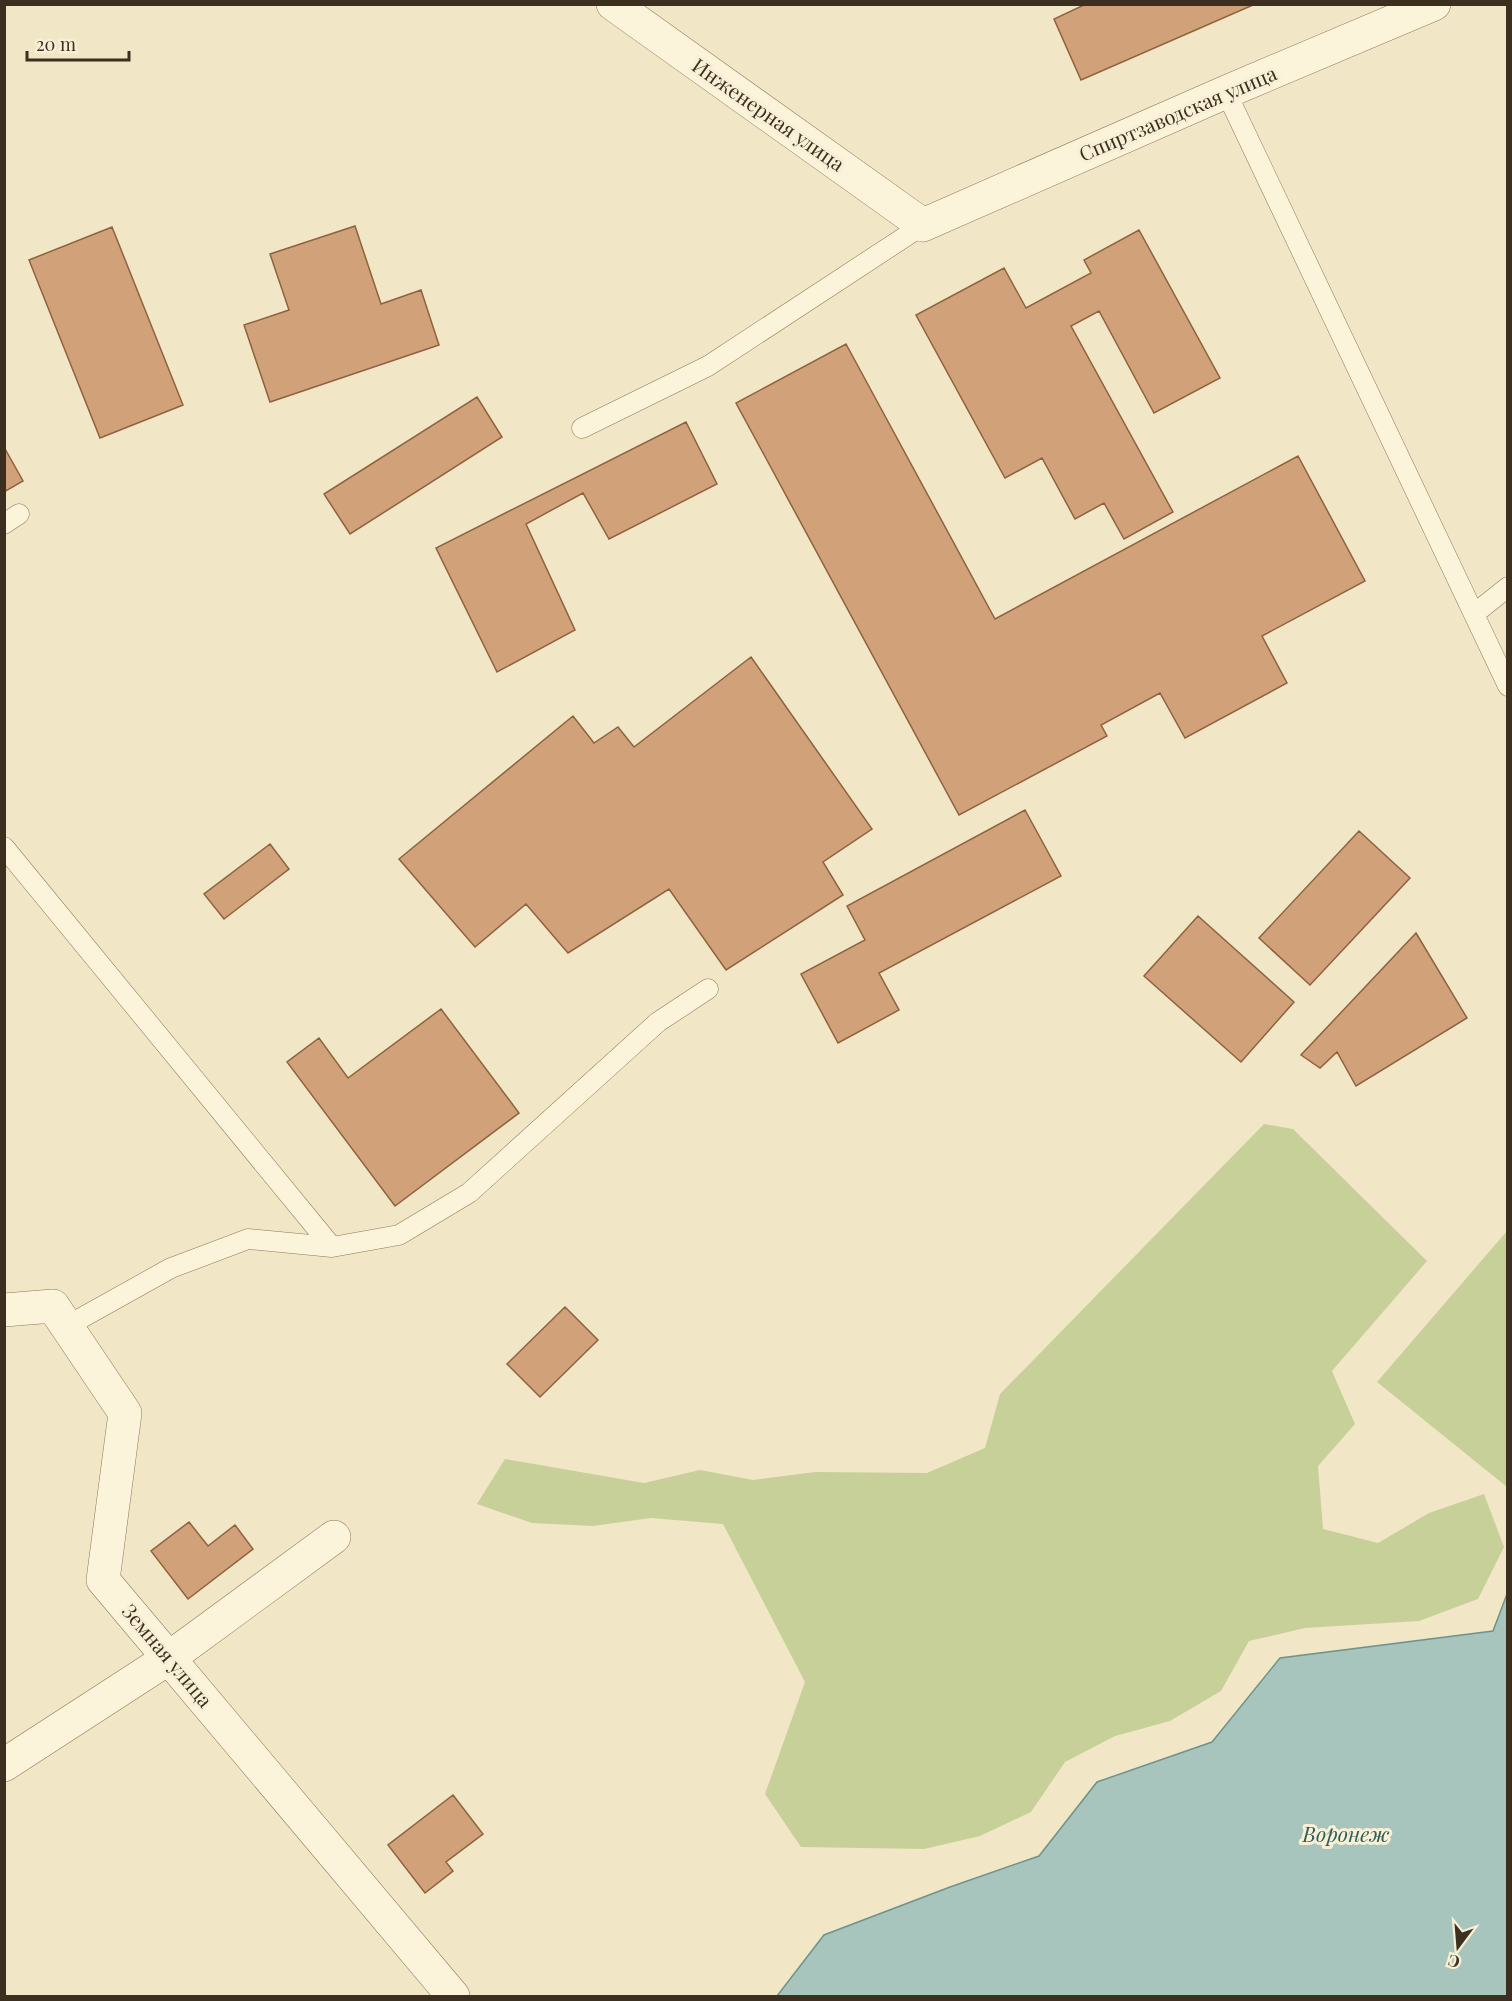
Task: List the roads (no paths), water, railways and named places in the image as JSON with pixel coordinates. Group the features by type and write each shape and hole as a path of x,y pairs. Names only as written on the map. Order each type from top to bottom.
{"street":[{"name":"Инженерная улица","path":"613,4 923,225"},
{"name":"Спиртзаводская улица","path":"923,225 1434,4"},
{"name":"Земная улица","path":"4,1310 53,1306 125,1413 103,1580 453,1996"},
{"path":"4,1764 169,1658 333,1537"}],"lane":[{"path":"1226,92 1508,686"},
{"path":"582,428 708,366 923,225"},
{"path":"1474,614 1508,587"},
{"path":"4,847 332,1247"},
{"path":"67,1326 171,1268 248,1239 332,1247 399,1235 469,1194 658,1022 708,989"}],"water":[{"name":"Воронеж","path":"1507,1594 1507,1996 777,1996 824,1935 1039,1856 1097,1782 1212,1742 1280,1658 1493,1631"}]}
